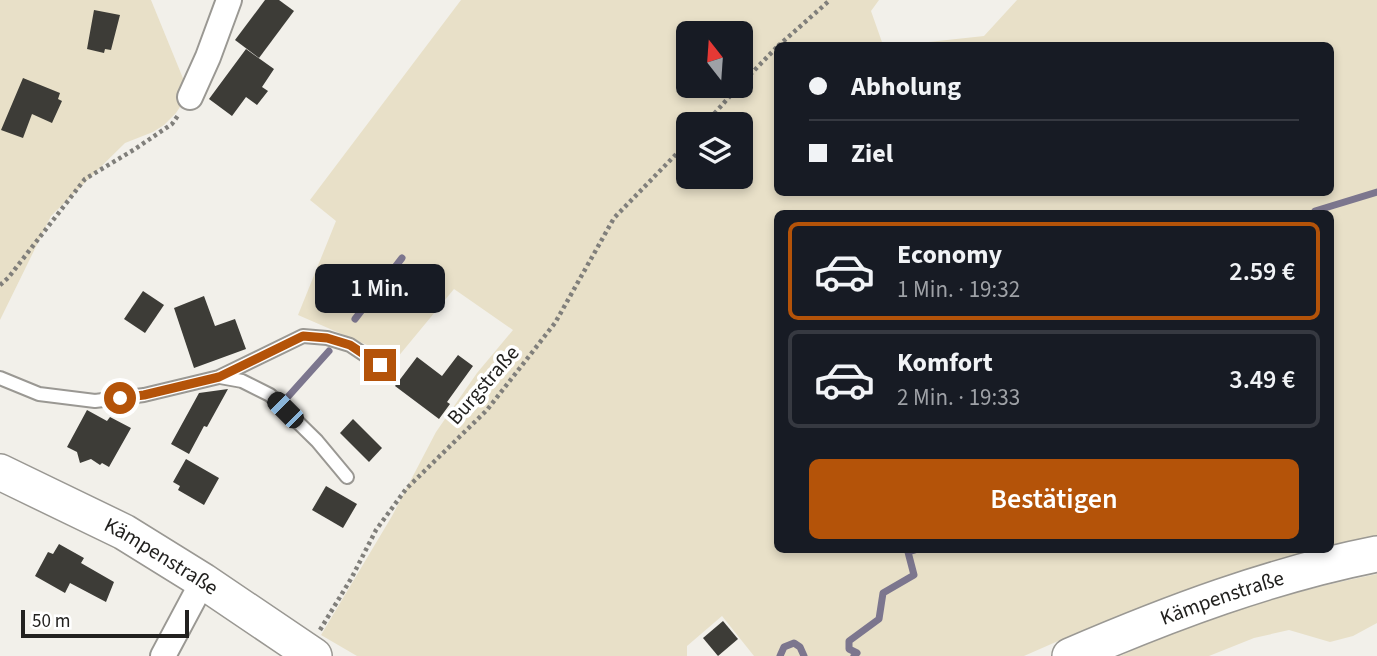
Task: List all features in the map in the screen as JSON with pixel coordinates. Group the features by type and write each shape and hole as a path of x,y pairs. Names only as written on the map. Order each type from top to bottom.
{"street":[{"path":"190,97 229,0"},
{"name":"Kämpenstraße","path":"0,472 124,532 203,581 311,654"},
{"name":"Kämpenstraße","path":"1070,656 1132,629 1283,576 1377,554"},
{"path":"163,656 203,581"}],"lane":[{"path":"0,378 39,394 95,401 144,395 219,377 303,336 327,338 350,345 380,365"},
{"path":"219,377 242,381 270,394 348,477"}],"path":[{"path":"783,42 830,0"},
{"path":"753,71 774,49"},
{"path":"0,285 85,179 172,124 190,97"},
{"path":"716,112 728,98"},
{"name":"Burgstraße","path":"311,654 376,530 406,489 486,410 555,323 614,218 676,154"}],"shaded area":[{"path":"0,0 151,0 189,93 164,125 125,143 51,216 0,320"},
{"path":"461,0 879,0 871,11 882,42 774,42 774,196 1334,196 1334,42 929,42 984,36 1017,0 1377,0 1377,539 1334,546 1334,210 774,210 774,553 1305,553 1175,594 1024,656 754,656 722,616 687,646 687,656 357,656 321,635 392,516 436,432 477,373 513,330 454,289 397,358 298,315 336,221 310,200"},
{"path":"1377,574 1377,623 1353,636 1330,642 1289,630 1254,638 1209,656 1120,656 1246,608 1310,589"}],"building":[{"path":"265,0 279,0 294,11 259,58 235,40"},
{"path":"94,10 120,15 111,50 105,49 104,53 87,49"},
{"path":"246,49 274,69 262,87 268,91 257,105 246,97 232,116 209,99"},
{"path":"23,78 60,93 58,99 62,101 52,123 32,114 23,138 1,130"},
{"path":"143,291 164,305 145,333 124,319"},
{"path":"204,296 215,326 235,319 246,349 194,368 174,308"},
{"path":"458,355 473,366 447,402 450,404 439,419 395,386 417,357 442,376"},
{"path":"228,389 189,454 171,444 199,393"},
{"path":"87,410 107,421 110,417 131,428 109,467 91,459 80,463 77,452 67,447"},
{"path":"353,419 382,448 369,462 340,433"},
{"path":"186,459 219,478 204,505 178,490 180,486 173,482"},
{"path":"326,486 357,504 343,528 312,510"},
{"path":"59,544 84,558 81,563 114,582 106,602 70,583 65,593 35,576 48,552 53,554"},
{"path":"723,621 738,639 718,656 703,638"}],"waterway":[{"path":"1318,210 1377,192"},
{"path":"355,319 402,258"},
{"path":"285,400 329,351"},
{"path":"854,656 857,653 849,649 849,641 879,619 883,593 914,575 908,553"},
{"path":"780,656 784,647 794,643 800,647 804,656"}],"route":[{"path":"120,398 219,377 303,336 327,338 350,345 380,365"}]}
